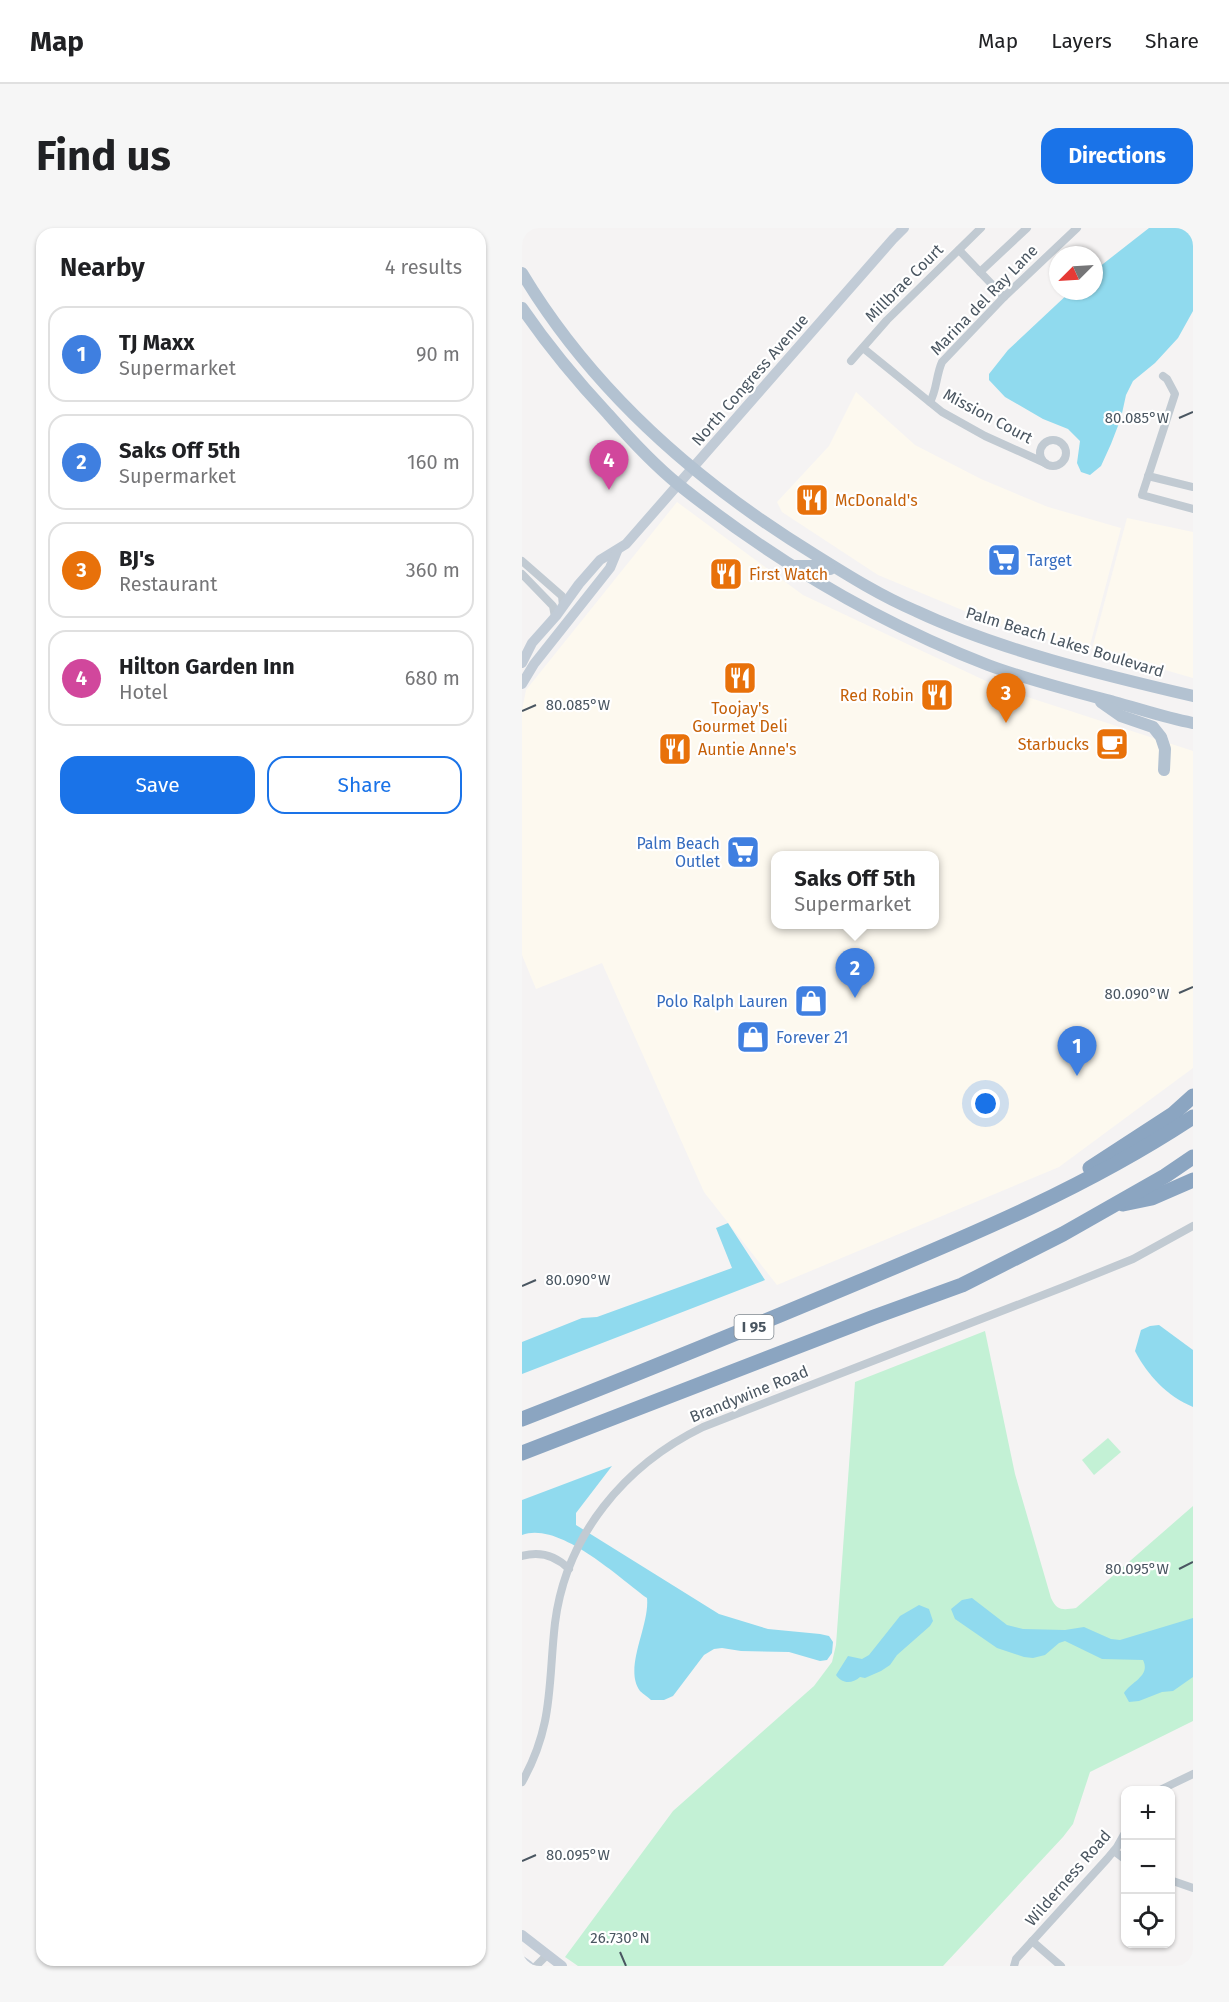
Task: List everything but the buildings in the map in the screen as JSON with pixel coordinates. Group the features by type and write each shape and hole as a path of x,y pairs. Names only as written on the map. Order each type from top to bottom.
{"highway":[{"path":"984,1230 1111,1155 1173,1114 1193,1096"},
{"name":"I 95","path":"522,1419 664,1365 984,1230 1121,1162 1193,1117"},
{"name":"I 95","path":"522,1453 962,1286 1063,1234 1165,1176 1193,1157"},
{"path":"1108,1207 1152,1198 1193,1180"}],"main road":[{"name":"Palm Beach Lakes Boulevard","path":"522,273 585,361 639,422 692,468 770,526 846,574 917,612 981,637 1092,671 1193,696"},
{"path":"522,308 550,347 594,399 649,458 678,484 793,566 870,611 995,667 1193,723"},
{"path":"793,566 818,567 846,574"},
{"path":"1095,697 1121,716 1153,727 1161,737 1165,750 1164,770"}],"street":[{"name":"North Congress Avenue","path":"522,663 532,644 600,560 626,544 904,228"},
{"name":"Millbrae Court","path":"851,361 887,320 981,228"},
{"path":"981,272 1027,228"},
{"name":"Marina del Ray Lane","path":"930,402 934,395 938,370 942,362 1004,297 1077,228"},
{"path":"958,250 1004,297"},
{"name":"Mission Court","path":"863,348 942,412 986,436 1045,463"},
{"path":"1163,376 1175,394 1142,495 1193,509"},
{"path":"1148,476 1193,487"},
{"name":"North Congress Avenue","path":"522,684 534,664 610,568 617,551"},
{"path":"522,561 562,596 565,617 562,628"},
{"path":"522,574 553,606 555,617"},
{"name":"Brandywine Road","path":"522,1782 538,1749 548,1712 556,1620 569,1569 587,1530 607,1501 635,1471 667,1446 685,1436 1132,1259 1193,1226"},
{"path":"522,1556 546,1555 561,1562 569,1569"},
{"path":"1170,1786 1193,1774"},
{"name":"Wilderness Road","path":"1061,1966 1032,1941 1114,1851 1121,1838"},
{"path":"1114,1851 1121,1857"},
{"path":"1175,1882 1193,1888"},
{"path":"522,1935 562,1966"},
{"path":"1014,1966 1016,1959 1032,1941"},
{"path":"536,1966 547,1955"},
{"path":"522,1961 529,1966"}],"shaded area":[{"path":"856,392 915,445 981,479 1048,507 1121,528 1089,649 1015,632 878,575 782,512 777,502 829,446"},
{"path":"677,502 803,595 1003,689 1193,751 1193,1068 1059,1167 777,1285 704,1192 602,963 536,989 522,955 522,710 526,690"},
{"path":"1127,518 1193,532 1193,678 1092,649"}],"green space":[{"path":"985,1331 1015,1474 1051,1598 1058,1607 1076,1608 1193,1506 1193,1721 1090,1772 1073,1824 943,1966 578,1966 565,1957 673,1811 814,1686 832,1662 836,1645 855,1382"},
{"path":"1108,1438 1121,1452 1094,1475 1082,1460"}],"water":[{"path":"1149,228 1193,228 1193,311 1178,338 1155,363 1133,381 1126,395 1121,418 1101,466 1090,475 1081,472 1077,463 1080,441 1068,429 1043,419 1005,397 989,380 989,374 1008,350 1061,300 1103,300 1103,264"},
{"path":"728,1223 765,1280 522,1374 522,1342 582,1318 597,1317 732,1268 716,1228"},
{"path":"1159,1325 1193,1350 1193,1407 1175,1397 1159,1384 1135,1351 1141,1330"},
{"path":"612,1466 576,1513 576,1525 719,1614 768,1629 829,1636 833,1642 832,1653 827,1660 820,1661 789,1652 714,1649 704,1655 673,1696 664,1700 651,1700 641,1692 634,1671 645,1621 647,1598 588,1553 570,1543 537,1533 522,1535 522,1500"},
{"path":"972,1598 1007,1625 1023,1629 1065,1630 1084,1627 1111,1639 1120,1640 1193,1618 1193,1677 1173,1691 1129,1702 1124,1693 1142,1675 1145,1666 1143,1660 1102,1659 1065,1641 1059,1643 1045,1655 1033,1658 997,1648 955,1619 951,1609 962,1600"},
{"path":"919,1605 929,1609 933,1621 897,1655 890,1665 865,1678 860,1677 850,1682 838,1678 836,1675 848,1656 862,1659 869,1655 900,1616"}],"place":[{"name":"Hilton Garden Inn","path":"609,490"},
{"name":"McDonald's","path":"812,500"},
{"name":"Target","path":"1004,560"},
{"name":"First Watch","path":"726,574"},
{"name":"Toojay's Gourmet Deli","path":"740,678"},
{"name":"Red Robin","path":"937,695"},
{"name":"BJ's","path":"1006,723"},
{"name":"Starbucks","path":"1112,744"},
{"name":"Auntie Anne's","path":"675,749"},
{"name":"Palm Beach Outlet","path":"743,852"},
{"name":"Saks Off 5th","path":"855,998"},
{"name":"Polo Ralph Lauren","path":"811,1001"},
{"name":"Forever 21","path":"753,1037"},
{"name":"TJ Maxx","path":"1077,1076"}]}
